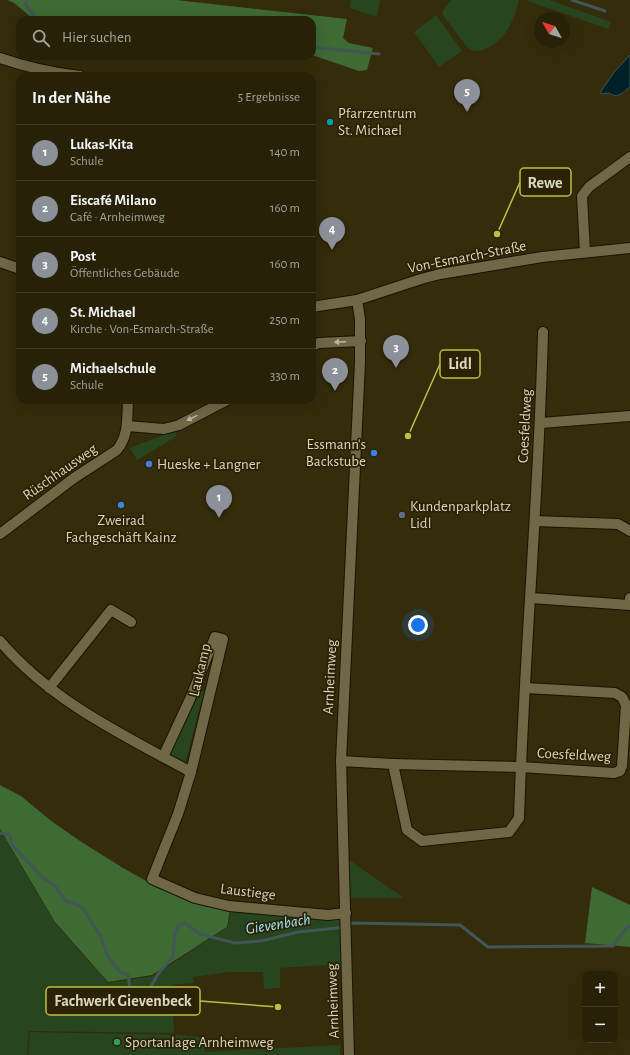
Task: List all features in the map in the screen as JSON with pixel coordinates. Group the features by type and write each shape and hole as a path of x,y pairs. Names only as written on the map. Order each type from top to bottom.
{"street":[{"path":"0,58 45,72"},
{"path":"585,252 582,196 589,187 630,157"},
{"name":"Von-Esmarch-Straße","path":"316,306 357,300 421,278 436,275 542,257 630,248"},
{"path":"0,262 16,268"},
{"name":"Arnheimweg","path":"349,1055 341,761 361,341 357,300"},
{"name":"Coesfeldweg","path":"394,764 407,830 422,841 509,832 519,818 541,423 544,332"},
{"path":"316,344 361,341"},
{"name":"Rüschhausweg","path":"0,534 74,478 117,450 126,436 128,404"},
{"path":"127,426 164,429 179,425 219,404"},
{"path":"541,423 630,416"},
{"path":"535,521 618,524 630,531"},
{"path":"531,598 630,605 630,598"},
{"path":"49,688 111,610 131,622"},
{"name":"Laukamp","path":"152,879 178,814 191,772 223,639 215,637 190,699 163,757"},
{"path":"0,641 24,667 49,688 99,722 191,772"},
{"name":"Coesfeldweg","path":"341,761 394,764 521,767 614,773 620,771 622,766 626,705 622,697 616,693 526,688"},
{"name":"Laustiege","path":"152,879 194,898 229,906 328,915 346,915"}],"green space":[{"path":"7,0 176,0 347,19 343,38 349,43 373,48 367,70 359,71 316,56 316,16 30,16 14,3"},
{"path":"351,0 380,0 377,17 350,8"},
{"path":"451,0 519,0 512,22 504,35 485,49 473,51 467,47 442,14"},
{"path":"525,0 550,0 611,22 608,29 570,16 570,12 559,12"},
{"path":"436,15 462,51 439,67 414,32"},
{"path":"174,431 177,436 137,460 130,448"},
{"path":"198,690 204,691 185,764 168,755"},
{"path":"0,785 21,796 50,820 80,841 150,883 230,910 227,927 152,975 108,982 55,922 0,829"},
{"path":"0,830 55,923 108,983 153,976 228,927 231,910 341,912 342,964 280,968 280,988 264,989 263,972 230,972 193,977 194,983 172,985 174,1033 29,1031 27,1055 0,1055"},
{"path":"349,860 404,898 350,898"},
{"path":"592,887 630,905 630,947 585,943"},
{"name":"Sportanlage Arnheimweg","path":"30,1032 179,1035 204,1038 205,1052 340,1045 340,1055 28,1055"}],"water":[{"path":"630,55 630,87 617,95 612,95 609,93 601,94 601,91 615,71"}],"waterway":[{"path":"27,0 25,4 34,16"},
{"path":"572,0 605,11"},
{"path":"316,47 379,54"},
{"name":"Gievenbach","path":"0,833 9,834 13,846 44,879 54,885 66,901 82,907 101,937 108,957 120,972 128,975 130,988 138,993 150,988 158,974 173,957 175,932 179,925 185,923 200,934 235,943 261,941 298,932 337,928 353,923 460,925 488,947 613,946 628,926 630,927"}],"place":[{"name":"Michaelschule","path":"467,112"},
{"name":"Pfarrzentrum St. Michael","path":"330,122"},
{"name":"Rewe","path":"497,234"},
{"name":"St. Michael","path":"332,250"},
{"name":"Post","path":"396,368"},
{"name":"Eiscafé Milano","path":"335,391"},
{"name":"Lidl","path":"408,436"},
{"name":"Essmann's Backstube","path":"374,453"},
{"name":"Hueske + Langner","path":"149,464"},
{"name":"Zweirad Fachgeschäft Kainz","path":"121,505"},
{"name":"Kundenparkplatz Lidl","path":"402,515"},
{"name":"Lukas-Kita","path":"219,518"},
{"name":"Fachwerk Gievenbeck","path":"278,1007"},
{"name":"Sportanlage Arnheimweg","path":"117,1042"}]}
